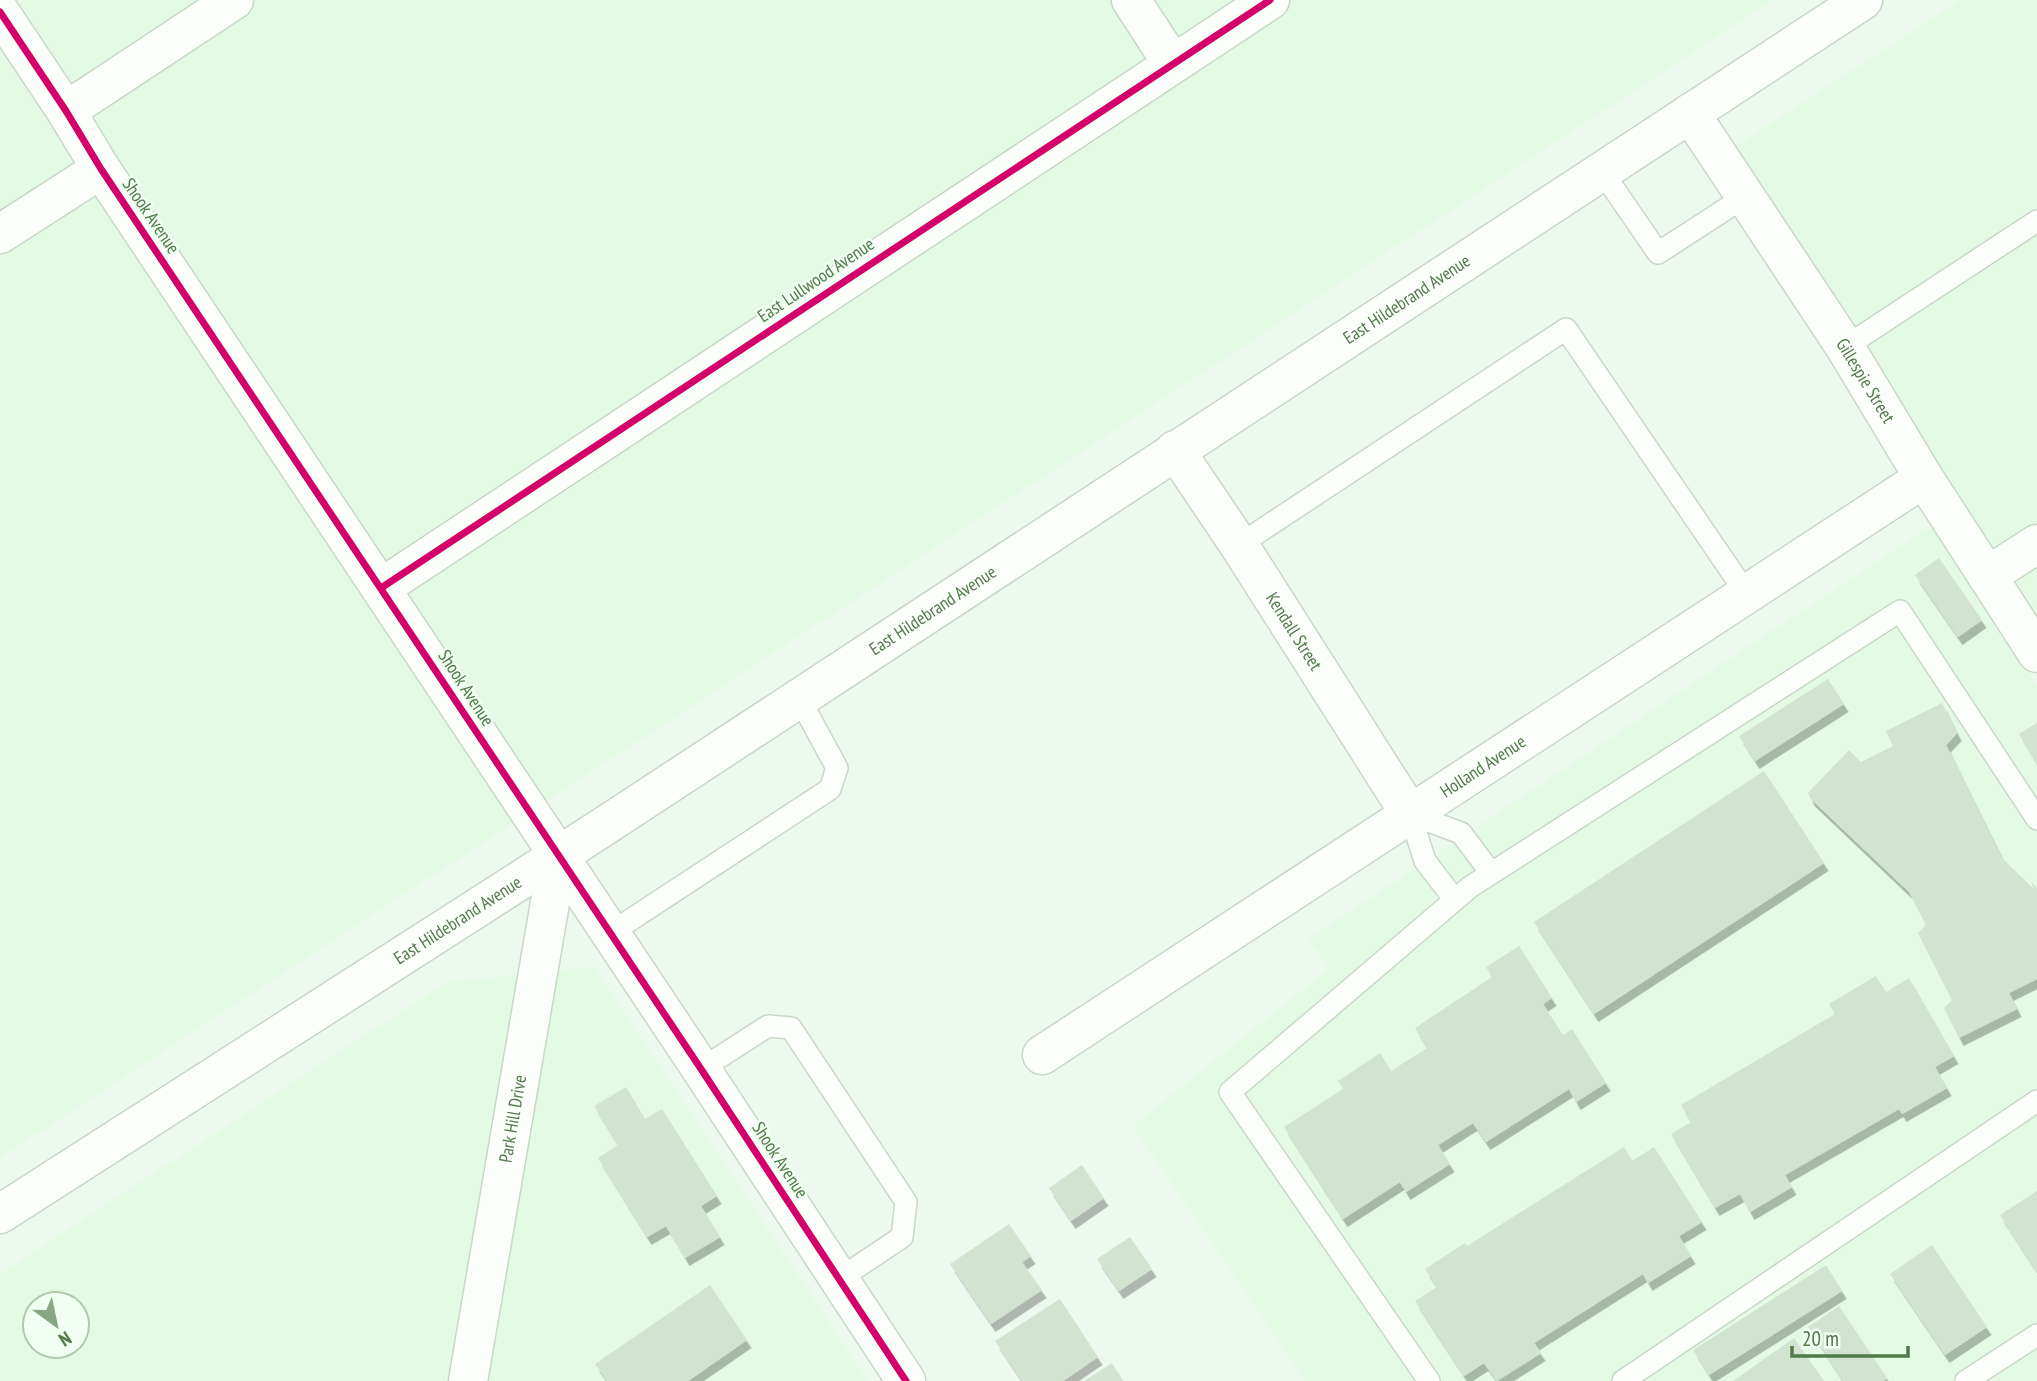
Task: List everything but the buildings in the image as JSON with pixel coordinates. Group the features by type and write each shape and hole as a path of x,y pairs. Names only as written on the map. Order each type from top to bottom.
{"street":[{"path":"66,111 234,0"},
{"path":"1131,0 1172,64"},
{"name":"East Lullwood Avenue","path":"381,588 1270,0"},
{"name":"East Hildebrand Avenue","path":"0,1214 558,856 1863,0"},
{"name":"Shook Avenue","path":"0,12 101,169 906,1381"},
{"name":"Gillespie Street","path":"1690,113 1844,347 1924,478 2037,653"},
{"path":"0,234 101,169"},
{"name":"Kendall Street","path":"1175,450 1410,814"},
{"name":"Holland Avenue","path":"1042,1055 1924,478"},
{"path":"1987,576 2037,544"},
{"name":"Park Hill Drive","path":"468,1381 558,856"}],"lane":[{"path":"1601,170 1658,253 1746,196"},
{"path":"1844,347 2037,221"},
{"path":"1238,545 1566,329 1746,593"},
{"path":"1429,1381 1230,1092 1455,900 1491,873 1900,611 2037,819"},
{"path":"609,933 830,789 837,768 799,698"},
{"path":"1410,814 1461,833 1491,873"},
{"path":"1410,814 1425,860 1455,900"},
{"path":"701,1069 768,1026 791,1028 906,1202 902,1237 839,1279"},
{"path":"1623,1381 2037,1101"},
{"path":"1966,1381 2037,1335"}],"shaded area":[{"path":"0,0 1773,0 0,1158"},
{"path":"1960,0 2037,0 2037,625 1732,149"},
{"path":"1931,525 2037,685 2037,1381 1306,1381 1133,1126 1330,968 1308,940"},
{"path":"594,967 868,1381 0,1381 0,1274 447,982"}],"cycle path":[{"path":"381,588 1270,0"},
{"path":"0,12 101,169 906,1381"}]}
